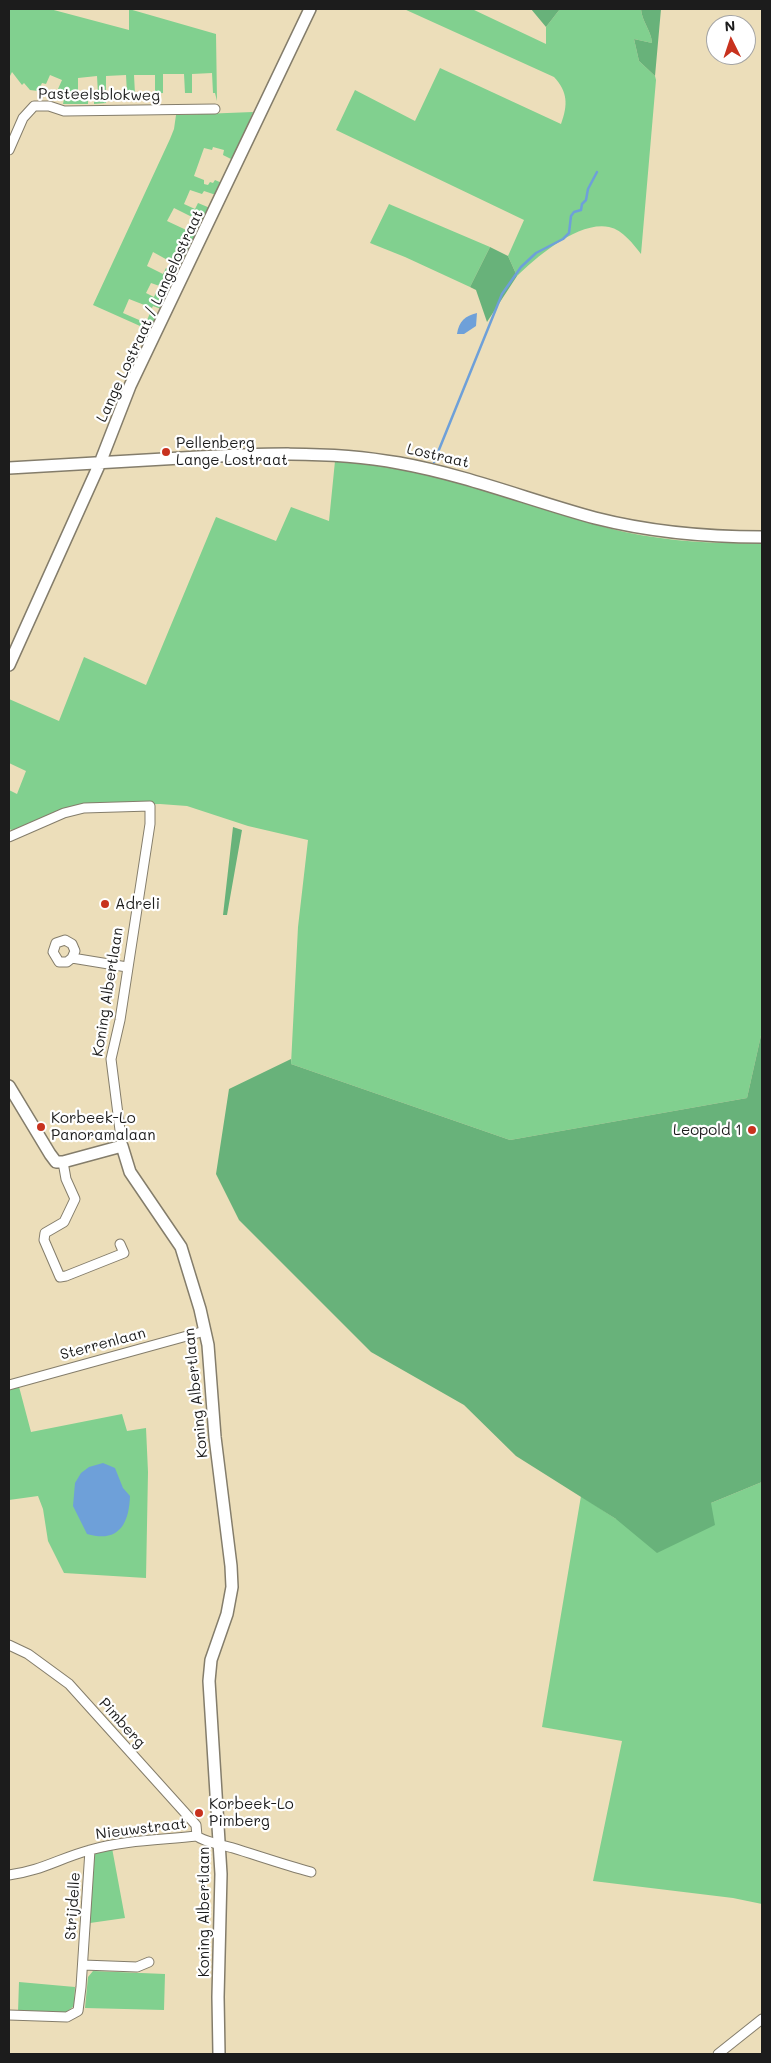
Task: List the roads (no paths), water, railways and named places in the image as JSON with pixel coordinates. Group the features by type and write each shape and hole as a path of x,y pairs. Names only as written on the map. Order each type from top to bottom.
{"street":[{"name":"Lange Lostraat / Langelostraat","path":"9,665 100,463 130,386 310,9"},
{"name":"Pasteelsblokweg","path":"9,150 23,118 34,106 49,106 64,111 215,109"},
{"name":"Lostraat","path":"9,468 253,454 348,456 399,462 455,475 595,518 662,532 699,536 762,537"},
{"name":"Koning Albertlaan","path":"9,837 64,813 84,808 150,806 150,824 120,1020 111,1059 122,1146 130,1172 180,1246 200,1309 208,1345 215,1437 232,1587 227,1614 210,1669 212,1742 221,1874 218,1997 219,2054"},
{"path":"72,958 127,966"},
{"path":"9,1086 53,1159 58,1162 122,1146"},
{"path":"63,1162 66,1179 75,1199 64,1222 45,1233 44,1240 60,1276 66,1276 124,1253 120,1244"},
{"name":"Sterrenlaan","path":"9,1384 205,1331"},
{"name":"Pimberg","path":"9,1645 28,1654 68,1684 196,1825 197,1836"},
{"name":"Nieuwstraat","path":"9,1875 40,1869 90,1850 111,1845 197,1836 202,1840 311,1872"},
{"name":"Strijdelle","path":"9,2015 67,2017 78,2011 83,1965 90,1850"},
{"path":"83,1965 137,1967 149,1962"},
{"path":"718,2054 762,2019"}],"water":[{"path":"477,313 476,326 464,334 457,334 463,320"},
{"path":"103,1463 115,1468 123,1488 130,1496 127,1515 120,1529 114,1534 98,1536 87,1534 73,1506 75,1483 81,1473 89,1467"}],"waterway":[{"path":"434,462 502,294 521,267 536,253 563,239 569,233 571,216 574,212 581,210 582,204 586,200 588,189 597,172"}],"place":[{"name":"Pellenberg Lange Lostraat","path":"166,452"},
{"name":"Adreli","path":"105,904"},
{"name":"Korbeek-Lo Panoramalaan","path":"41,1127"},
{"name":"Leopold 1","path":"752,1130"},
{"name":"Korbeek-Lo Pimberg","path":"199,1813"}]}
